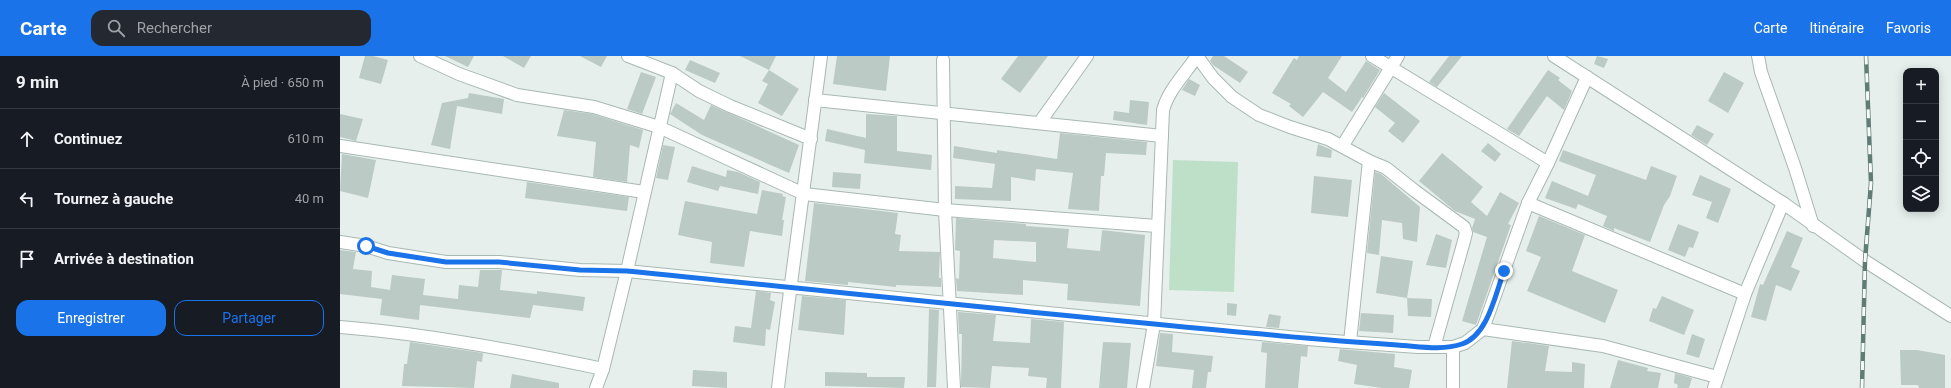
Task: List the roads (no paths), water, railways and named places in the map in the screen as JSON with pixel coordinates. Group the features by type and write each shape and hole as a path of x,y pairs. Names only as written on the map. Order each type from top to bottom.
{"street":[{"path":"420,56 459,74 517,95 594,107 658,127 804,194 945,210 1157,226"},
{"path":"628,56 672,74 700,91 730,106 810,139"},
{"path":"778,388 789,287 804,194 820,56"},
{"path":"1040,122 1086,56"},
{"path":"1143,388 1154,324 1163,110 1166,100 1197,56 1213,78 1232,97 1259,115 1290,128 1343,145 1369,161 1386,168 1464,227 1466,233 1464,241 1434,347"},
{"path":"1372,56 1548,163"},
{"path":"1343,145 1398,56"},
{"path":"1554,56 1783,203 1813,226 1951,316"},
{"path":"1758,56 1761,72 1795,168 1813,226"},
{"path":"943,60 948,303 954,388"},
{"path":"596,388 603,369 627,271 658,127 672,74"},
{"path":"340,242 366,246 388,253 446,262 499,262 580,270 627,271 1154,324 1350,342 1453,347 1465,343 1483,329 1528,203 1587,77"},
{"path":"815,100 944,112 1162,136"},
{"path":"340,146 644,192"},
{"path":"1350,342 1369,161"},
{"path":"1528,203 1745,294"},
{"path":"1483,329 1603,346 1715,383 1745,294 1783,203"},
{"path":"340,327 391,331 472,343 603,369"},
{"path":"1453,347 1453,388"}],"railway":[{"path":"1862,388 1865,261 1871,183 1866,56"}]}
